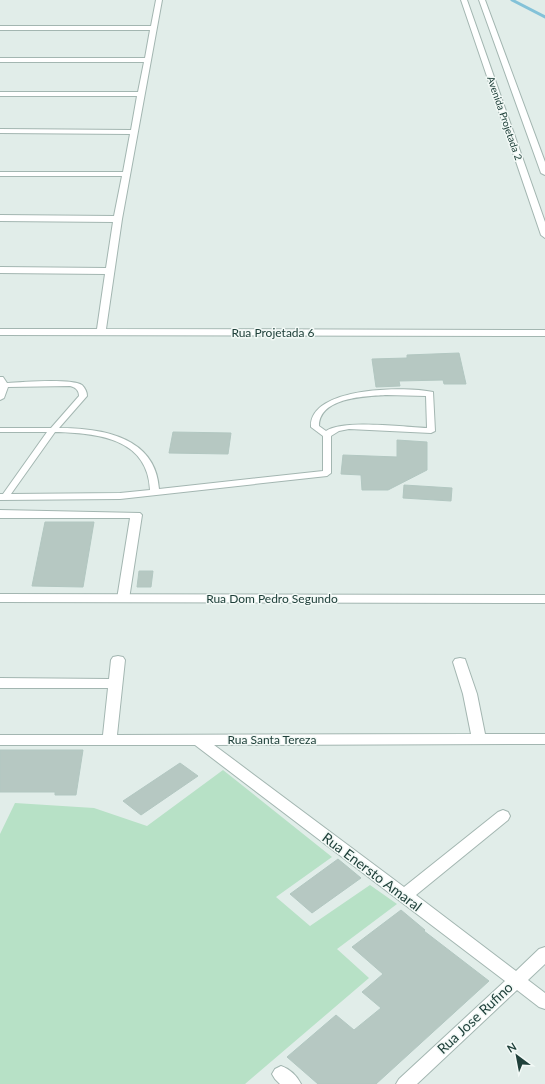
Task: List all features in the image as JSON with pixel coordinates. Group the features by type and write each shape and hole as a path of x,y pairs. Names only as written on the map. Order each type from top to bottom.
{"street":[{"path":"101,332 118,219 159,0"},
{"name":"Avenida Projetada 2","path":"464,0 545,235"},
{"name":"Avenida Projetada 2","path":"482,0 545,173"},
{"path":"0,28 154,28"},
{"path":"0,60 148,60"},
{"path":"0,94 142,94"},
{"path":"0,132 135,132"},
{"path":"0,174 126,174"},
{"path":"0,218 118,219"},
{"path":"0,270 110,271"},
{"name":"Rua Projetada 6","path":"0,332 545,333"},
{"path":"0,514 136,515 123,599"},
{"name":"Rua Dom Pedro Segundo","path":"0,598 545,599"},
{"path":"110,739 118,660"},
{"path":"460,662 470,694 479,738"},
{"path":"0,683 116,684"},
{"name":"Rua Santa Tereza","path":"0,740 545,738"},
{"name":"Rua Enersto Amaral","path":"200,740 545,1002"},
{"path":"404,896 503,816"},
{"name":"Rua Jose Rufino","path":"405,1084 515,980 545,954"}],"lane":[{"path":"0,398 2,382 70,384 77,385 84,392 83,396 53,430 2,497"},
{"path":"375,392 430,394 431,431 349,427 337,428 327,435 315,427 315,420 324,406 334,401 375,392"},
{"path":"0,430 70,430 95,433 121,439 136,448 153,474 155,493"},
{"path":"2,497 120,496 327,473 327,435"}],"green space":[{"path":"223,770 332,857 276,897 310,926 370,885 397,904 337,949 369,978 245,1084 0,1084 0,834 15,803 94,808 147,826"}],"building":[{"path":"459,353 466,384 444,384 443,380 399,381 400,386 376,387 372,359 407,358 407,355"},
{"path":"173,432 231,433 228,454 169,453"},
{"path":"397,440 427,442 427,470 388,490 362,490 361,475 341,474 343,455 397,457"},
{"path":"404,485 452,488 451,501 403,498"},
{"path":"45,522 94,522 83,587 32,586"},
{"path":"139,571 153,571 151,587 137,587"},
{"path":"0,750 83,750 76,795 55,795 55,792 0,792"},
{"path":"180,763 198,776 141,815 123,801"},
{"path":"338,859 361,878 312,913 290,894"},
{"path":"401,910 425,930 424,931 489,981 376,1084 318,1084 287,1057 336,1015 354,1030 381,1008 362,992 383,974 352,947"}],"waterway":[{"path":"512,0 545,17"}]}
